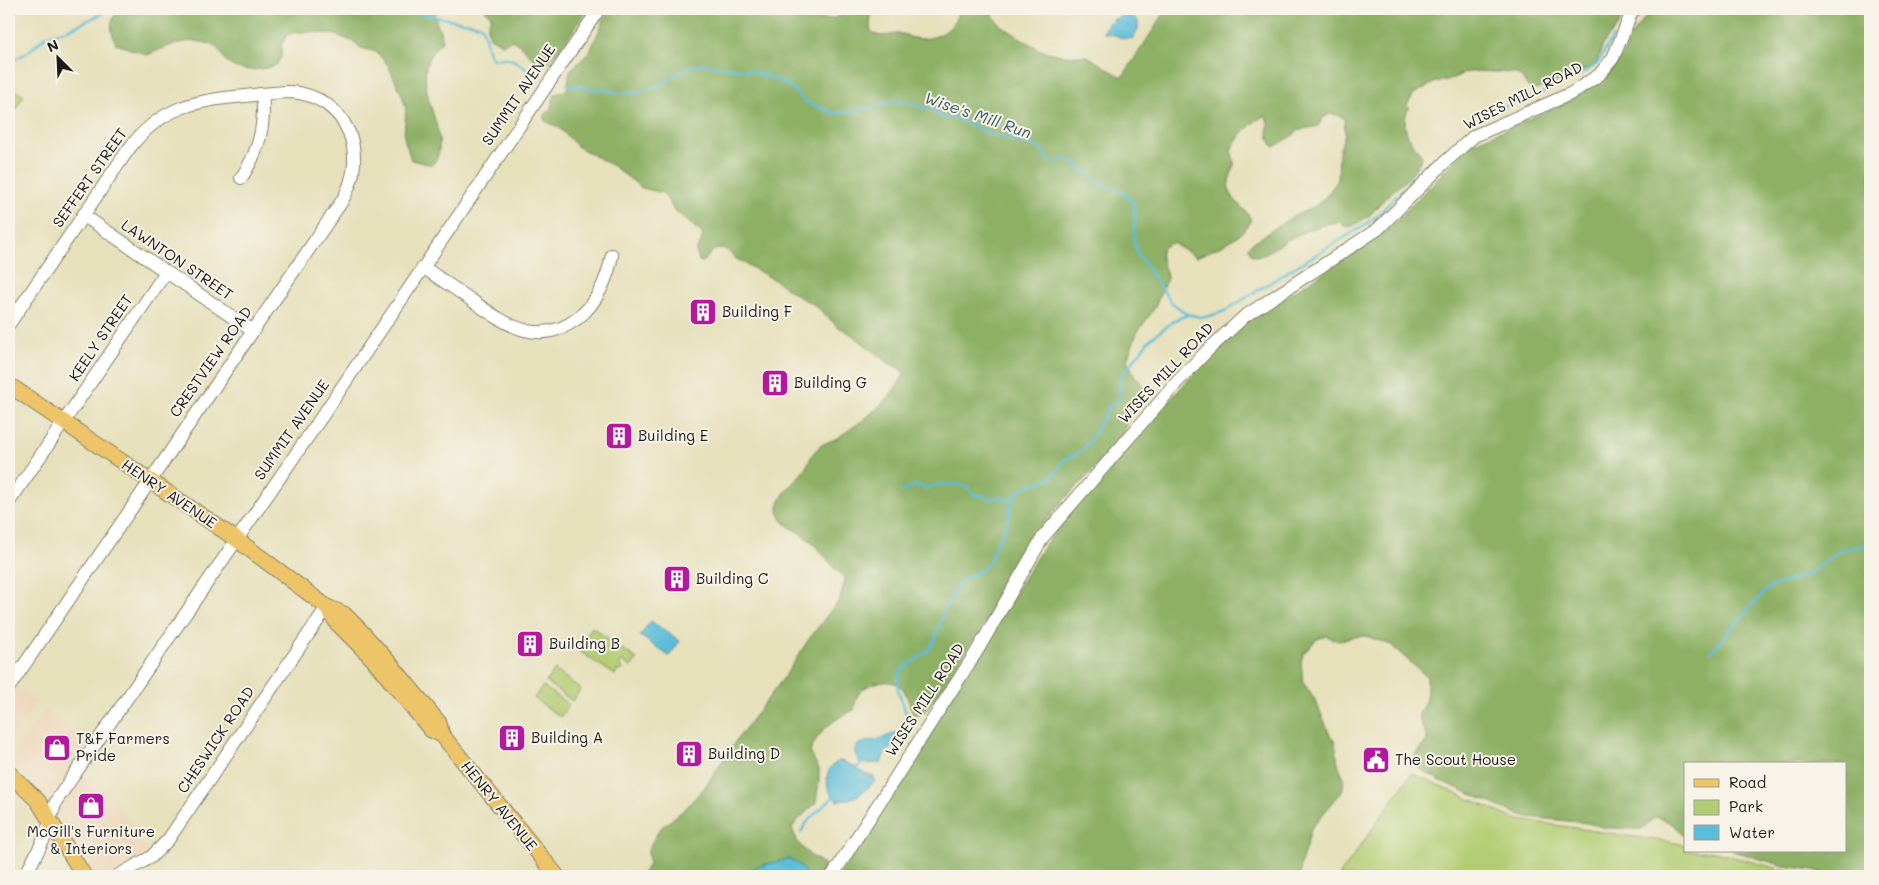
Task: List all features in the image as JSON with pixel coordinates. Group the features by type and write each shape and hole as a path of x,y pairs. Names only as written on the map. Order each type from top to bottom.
{"main road":[{"name":"HENRY AVENUE","path":"9,385 236,539 327,607 337,623 373,660 431,730 442,735 557,876"},
{"path":"9,773 31,793 50,819 84,876"}],"street":[{"name":"SUMMIT AVENUE","path":"25,876 45,837 56,801 325,412 599,9"},
{"name":"WISES MILL ROAD","path":"832,876 982,643 1043,537 1178,381 1245,316 1378,229 1474,136 1564,97 1599,75 1616,54 1634,9"},
{"name":"CRESTVIEW ROAD","path":"9,687 342,201 352,181 355,158 354,147 347,129 336,114 322,102 298,93 262,94"},
{"path":"242,178 251,162 260,138 264,120 262,94"},
{"name":"SEFFERT STREET","path":"9,324 132,144 144,131 178,109 202,101 262,94"},
{"name":"LAWNTON STREET","path":"83,215 252,331"},
{"path":"423,267 506,324 527,331 543,332 568,324 587,309 602,288 612,255"},
{"name":"KEELY STREET","path":"9,502 166,272"},
{"name":"CHESWICK ROAD","path":"117,876 152,857 168,840 327,607"}],"shaded area":[{"path":"16,687 37,702 9,740 9,696"},
{"path":"45,710 90,742 51,797 46,795 27,775 23,775 9,764 9,759"},
{"path":"82,774 112,794 148,853 109,875 94,876 59,816 59,808"}],"green space":[{"path":"123,9 442,9 434,14 442,42 430,56 425,72 426,89 439,138 439,153 432,165 411,160 404,137 406,109 402,95 388,65 376,52 361,48 354,42 336,35 295,32 287,35 282,43 281,57 276,65 264,68 244,70 232,66 217,48 199,41 172,45 148,55 116,44 112,34 112,24 115,16"},
{"path":"484,9 589,9 553,58 546,65 539,65 513,40 502,44 490,37 487,28 491,16"},
{"path":"609,9 797,9 819,19 833,18 855,10 861,10 871,16 870,29 877,35 903,34 911,38 922,39 936,36 949,28 954,23 958,9 988,9 1000,25 1040,50 1064,56 1087,56 1123,76 1167,9 1624,9 1619,24 1604,43 1595,65 1536,90 1529,88 1521,77 1514,73 1474,71 1464,73 1447,81 1436,82 1414,94 1407,105 1409,107 1405,125 1409,138 1422,158 1410,176 1385,198 1369,216 1351,227 1344,226 1339,222 1319,226 1256,256 1252,255 1248,248 1249,245 1294,216 1314,207 1323,200 1338,180 1339,152 1345,133 1344,118 1330,114 1324,117 1318,126 1299,130 1274,147 1270,141 1266,116 1251,125 1237,140 1231,150 1234,163 1229,180 1229,189 1251,221 1234,238 1196,257 1173,243 1166,245 1162,249 1161,258 1167,278 1154,309 1137,333 1127,360 1135,376 1146,388 1147,393 1129,417 1122,435 1102,461 1060,504 1038,531 988,619 967,649 946,685 923,713 915,716 903,689 898,685 886,682 873,684 862,690 858,695 854,710 839,717 827,726 817,738 810,752 819,769 816,803 792,828 801,846 823,865 820,876 803,876 805,873 785,860 753,868 737,876 640,876 649,865 648,850 661,828 686,808 705,787 735,742 840,599 845,579 813,544 784,522 778,510 782,497 805,469 816,450 839,437 876,409 892,393 904,374 902,370 885,361 854,336 837,326 815,305 735,258 727,250 723,248 714,250 703,262 699,261 696,251 703,234 674,210 663,193 642,188 613,166 577,146 559,128 544,120 544,116 551,108 555,94 567,90 570,70 589,53"},
{"path":"1652,9 1870,9 1870,876 1832,876 1814,870 1785,866 1736,852 1846,852 1846,762 1684,762 1684,835 1671,823 1657,817 1640,829 1606,828 1587,823 1529,817 1514,813 1439,780 1413,765 1415,754 1427,740 1419,716 1426,699 1427,677 1391,645 1366,636 1352,637 1339,641 1326,636 1317,639 1303,654 1301,662 1303,682 1315,700 1335,742 1338,764 1344,778 1343,788 1341,793 1312,827 1301,863 1300,876 839,876 1042,549 1062,523 1202,365 1247,321 1361,249 1390,228 1470,144 1558,107 1604,80 1625,52 1629,38"},
{"path":"9,86 24,96 9,119"},
{"path":"592,627 617,645 618,650 624,650 637,659 631,667 621,661 620,666 623,670 617,671 615,675 579,651 578,648"},
{"path":"555,670 581,689 572,701 546,682"},
{"path":"543,686 569,705 560,717 534,698"},
{"path":"1412,773 1514,819 1676,843 1684,845 1684,852 1715,852 1806,876 1339,876"}],"water":[{"path":"1124,16 1133,17 1138,21 1138,29 1133,38 1129,39 1104,33 1104,29 1108,24"},
{"path":"651,621 680,641 669,656 640,636"},
{"path":"894,733 904,736 899,744 885,752 881,763 861,764 855,753 856,746 863,742 880,739"},
{"path":"840,761 874,777 875,781 858,795 837,801 829,791 827,780 830,769"},
{"path":"789,859 802,869 805,873 803,876 737,876 762,865"}],"waterway":[{"name":"Wise's Mill Run","path":"9,62 27,53 46,36 67,30 112,9"},
{"name":"Wise's Mill Run","path":"237,9 242,9"},
{"name":"Wise's Mill Run","path":"403,9 410,12 480,25 488,51 493,59 506,58 513,60 528,70 536,72"},
{"name":"Wise's Mill Run","path":"1636,20 1648,9"},
{"name":"Wise's Mill Run","path":"1491,114 1516,101 1523,101 1534,97 1588,70 1597,64 1613,37"},
{"name":"Wise's Mill Run","path":"567,85 631,94 656,87 691,66 703,64 752,71 782,82 804,101 833,113 857,111 899,101 935,111 942,117 958,119 988,133 1040,148 1050,162 1057,162 1063,159 1074,162 1101,185 1121,191 1133,203 1135,214 1134,240 1137,253 1171,302 1187,314 1200,317 1225,311 1362,227 1377,216 1434,157"},
{"path":"907,716 898,690 900,671 929,650 935,640 945,608 961,581 984,568 991,559 994,548 1006,527 1014,496 1027,486 1053,477 1065,459 1080,453 1092,438 1108,408 1119,397 1120,378 1150,339 1175,320 1187,315"},
{"path":"901,491 916,485 926,488 940,484 960,485 968,487 974,495 984,496 988,499 1001,497 1012,502"},
{"path":"1711,652 1769,587 1808,575 1840,550 1870,544"},
{"path":"853,770 863,763"},
{"path":"801,832 812,817 835,795"}],"place":[{"name":"Building F","path":"703,312"},
{"name":"Building G","path":"775,383"},
{"name":"Building E","path":"619,436"},
{"name":"Building C","path":"677,579"},
{"name":"Building B","path":"530,644"},
{"name":"Building A","path":"512,738"},
{"name":"T&F Farmers Pride","path":"57,748"},
{"name":"Building D","path":"689,754"},
{"name":"The Scout House","path":"1376,760"},
{"name":"McGill's Furniture & Interiors","path":"91,806"}]}
